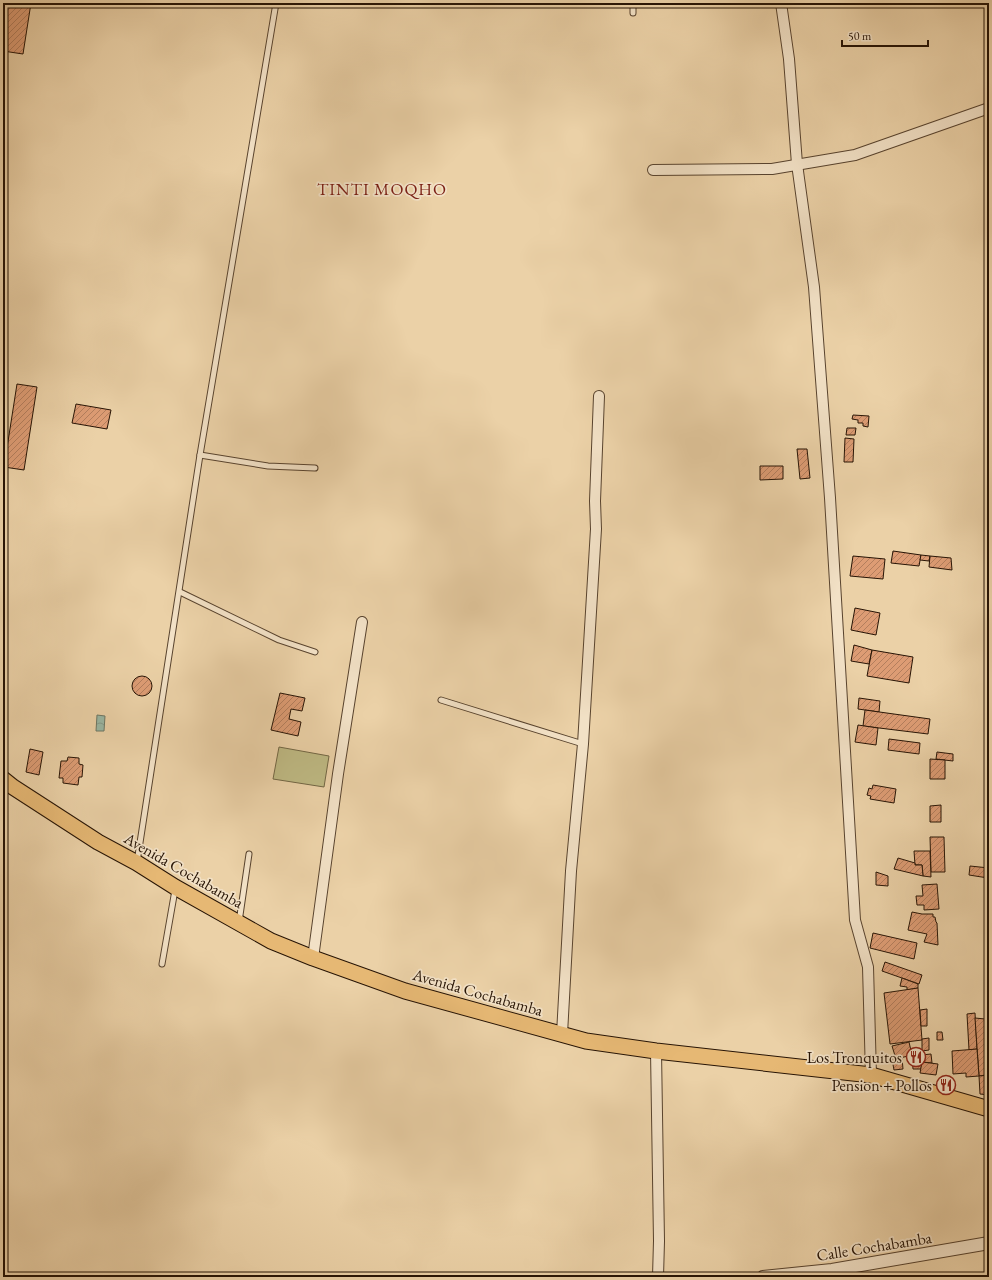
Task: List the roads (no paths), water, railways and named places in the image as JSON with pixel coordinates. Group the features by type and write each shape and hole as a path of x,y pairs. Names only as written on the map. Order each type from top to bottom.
{"main road":[{"name":"Avenida Cochabamba","path":"3,778 13,787 98,842 137,863 175,887 271,942 406,991 586,1041 656,1051 871,1075 989,1109"}],"street":[{"path":"781,3 789,59 797,164 814,287 830,498 855,920 868,967 871,1075"},
{"path":"653,170 772,169 855,155 989,108"},
{"path":"562,1034 571,871 583,744 596,529 595,501 599,396"},
{"path":"313,958 338,774 362,622"},
{"path":"656,1051 659,1241 658,1277"},
{"name":"Calle Cochabamba","path":"763,1277 832,1273 989,1243"}],"lane":[{"path":"137,863 200,455 276,3"},
{"path":"633,3 633,13"},
{"path":"200,455 268,466 315,468"},
{"path":"180,592 279,640 315,652"},
{"path":"441,700 583,744"},
{"path":"239,923 249,854"},
{"path":"162,964 175,887"}],"water":[{"path":"97,715 105,716 104,731 96,731"}],"place":[{"name":"Los Tronquitos","path":"916,1057"},
{"name":"Pension + Pollos","path":"946,1085"}],"district":[{"name":"TINTI MOQHO","path":"382,189"}]}
